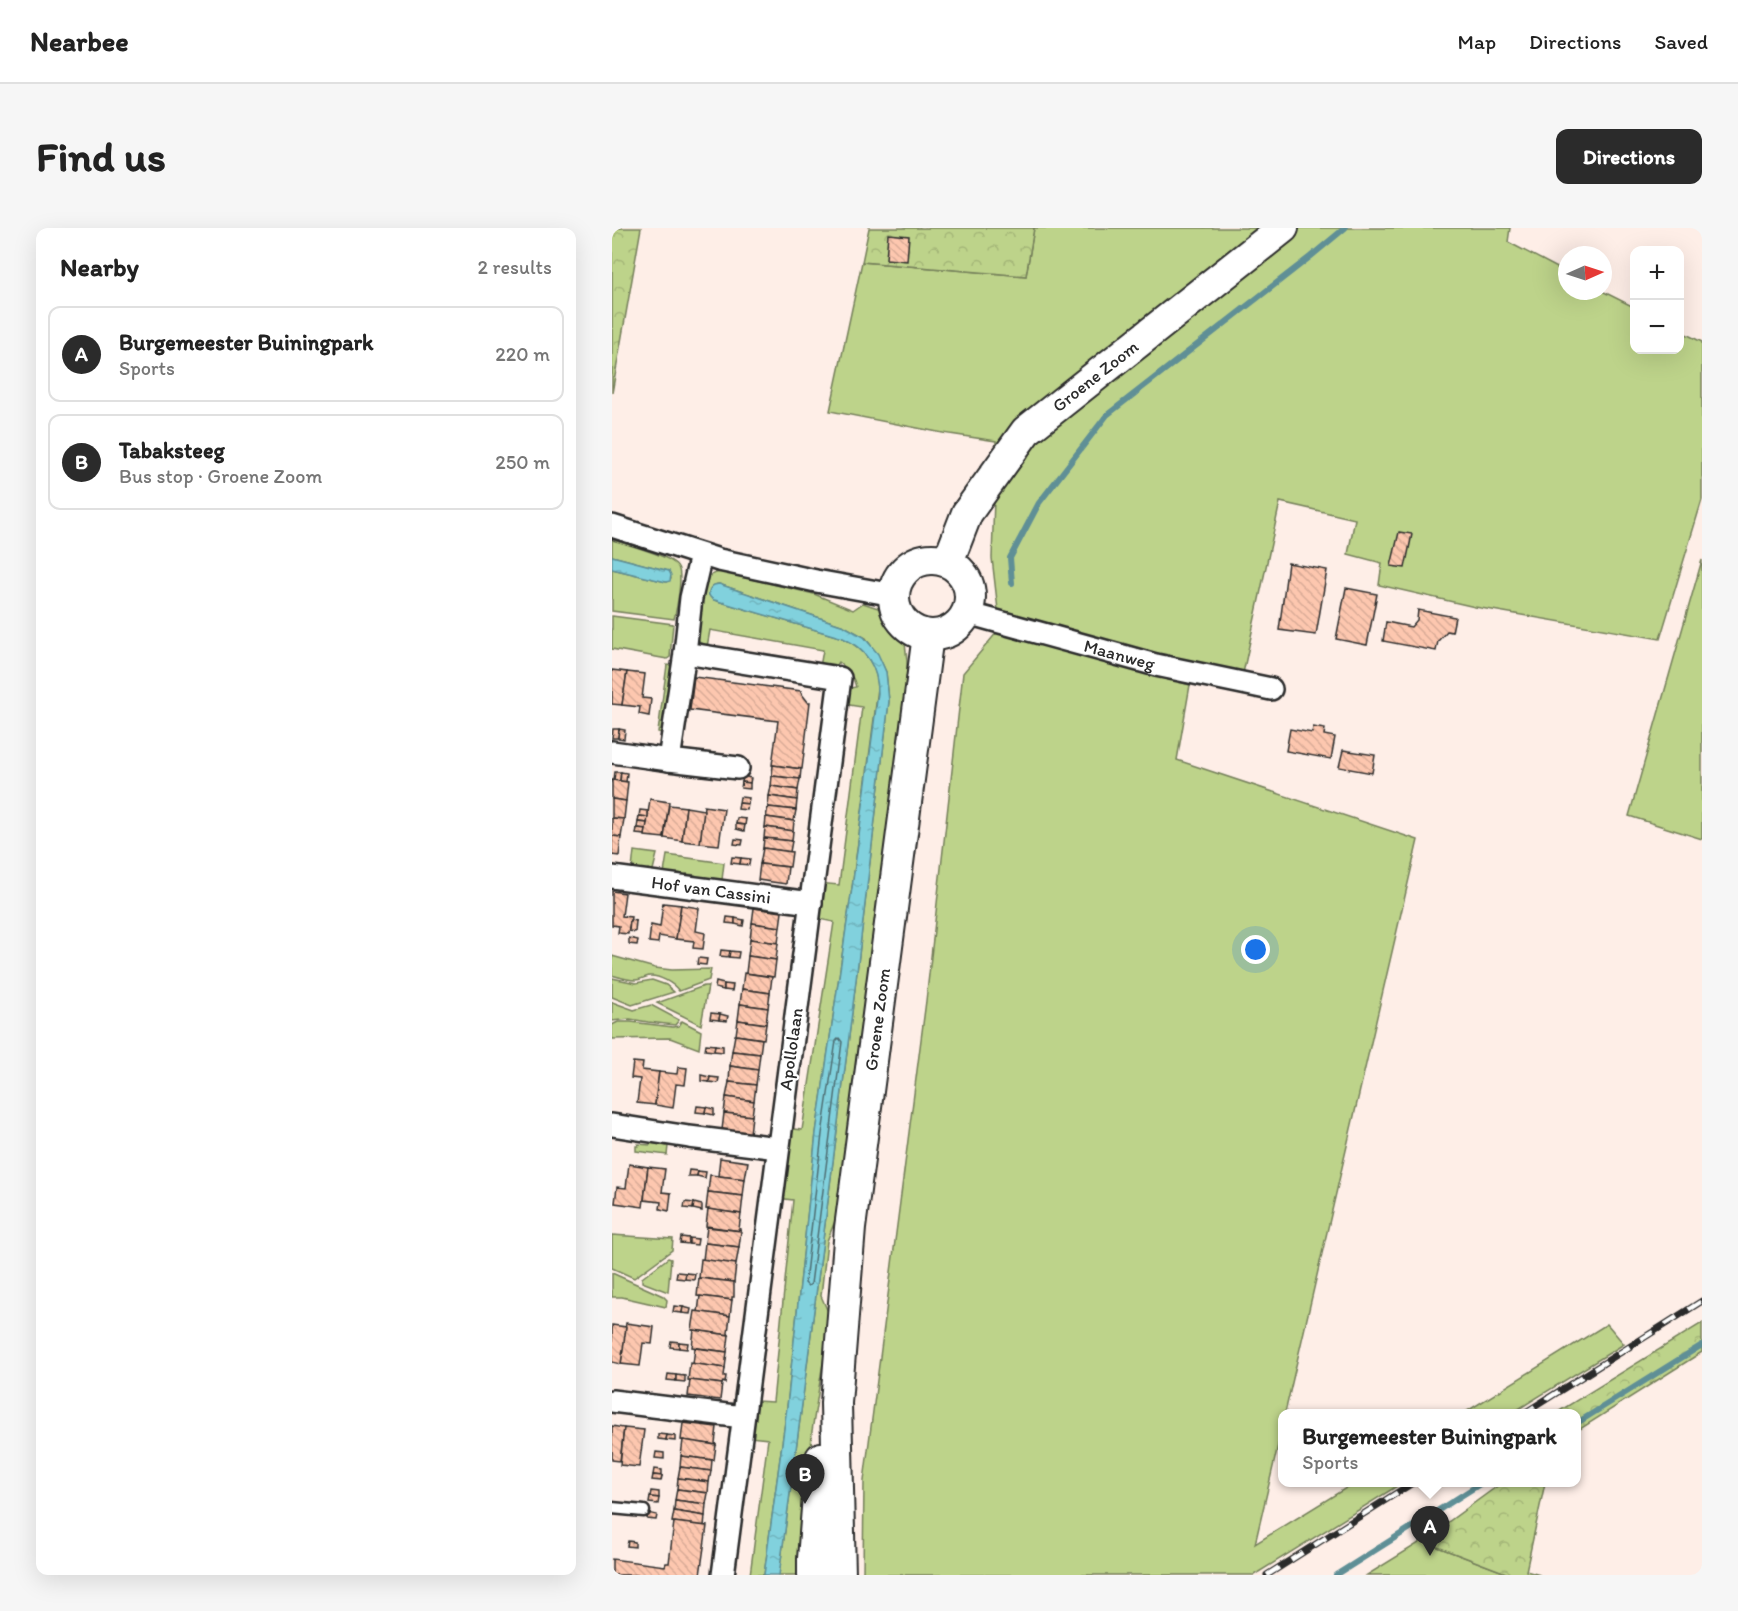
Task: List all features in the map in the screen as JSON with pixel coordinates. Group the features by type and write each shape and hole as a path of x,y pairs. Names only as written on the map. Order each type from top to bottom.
{"main road":[{"name":"Groene Zoom","path":"948,562 967,513 1026,431 1283,228"},
{"path":"930,558 948,562 963,573 969,584 971,595 967,613 960,624 938,635 928,635 909,628 895,608 894,595 899,577 912,564 921,560 930,558"},
{"name":"Groene Zoom","path":"840,1575 837,1403 850,1228 928,635"},
{"name":"Groene Zoom","path":"813,1575 820,1462 837,1403"}],"street":[{"path":"612,526 701,555 816,581 894,595"},
{"path":"669,760 691,598 701,555"},
{"name":"Maanweg","path":"967,613 1156,664 1271,689"},
{"name":"Apollolaan","path":"685,653 840,678 723,1575"},
{"path":"612,752 738,768"},
{"name":"Hof van Cassini","path":"612,877 811,903"},
{"path":"612,1125 778,1148"},
{"path":"612,1401 743,1417"}],"lane":[{"path":"612,1508 644,1511"}],"green space":[{"path":"612,228 641,228 612,393"},
{"path":"869,228 1034,228 1026,276 862,262"},
{"path":"1034,228 1510,228 1508,242 1558,268 1558,300 1612,300 1612,296 1630,305 1630,354 1684,354 1684,333 1702,342 1702,500 1660,639 1475,607 1379,585 1382,563 1348,554 1355,519 1280,502 1242,678 1124,647 998,610 992,558 996,441 830,411 862,262 1026,276"},
{"path":"612,540 658,555 678,567 680,585 674,619 612,611 612,569 666,582 671,579 669,571 612,556"},
{"path":"1702,560 1702,839 1629,816"},
{"path":"721,572 814,594 853,610 863,603 881,609 888,615 905,643 907,661 905,719 898,796 841,1206 827,1241 821,1296 829,1314 812,1431 810,1468 804,1468 799,1575 779,1575 854,997 889,701 886,672 866,638 844,626 719,584 710,589 709,595 714,600 850,642 863,652 872,664 878,688 852,888 816,1133 787,1407 764,1575 750,1575 768,1439 750,1437 750,1439 747,1436 753,1400 773,1402 793,1200 776,1198 775,1200 773,1197 782,1127 802,1130 834,922 814,918 818,883 839,885 862,707 844,704 845,689 856,687 855,683 850,673 839,662 832,671 820,667 823,650 710,630 707,647 709,649 707,650 697,639 696,615 700,591 706,579"},
{"path":"612,616 673,624 670,657 667,659 612,649"},
{"path":"997,632 1190,685 1177,760 1418,840 1286,1409 1278,1409 1278,1445 1255,1544 1348,1487 1396,1487 1254,1575 863,1575 864,1481 926,1001 963,673"},
{"path":"667,665 675,666 666,734 658,732"},
{"path":"634,851 657,854 653,870 632,869"},
{"path":"667,855 724,863 722,880 664,873"},
{"path":"612,956 655,968 711,969 709,980 679,991 670,982 657,977 649,976 639,980 624,978 612,975"},
{"path":"612,978 636,983 652,980 666,985 674,992 632,1005 612,997"},
{"path":"708,986 701,1025 657,1003"},
{"path":"612,1002 634,1010 651,1005 679,1020 675,1025 630,1019 612,1021"},
{"path":"682,1021 701,1031 699,1049 670,1038 612,1039 612,1025 618,1022 673,1027 679,1026"},
{"path":"651,1143 668,1146 667,1155 636,1151 638,1144 650,1145"},
{"path":"612,1235 673,1239 672,1250 634,1278 612,1268"},
{"path":"668,1258 671,1259 668,1292 642,1282 642,1278"},
{"path":"612,1273 663,1296 667,1300 666,1307 622,1297 612,1297"},
{"path":"1702,1323 1702,1352 1581,1428 1581,1409 1562,1409"},
{"path":"1607,1324 1624,1344 1518,1409 1470,1409"},
{"path":"1496,1487 1544,1487 1526,1571 1540,1575 1506,1575 1506,1573 1422,1541"},
{"path":"1422,1541 1506,1573 1540,1575 1367,1575"}],"water":[{"path":"612,556 669,571 670,581 612,569"},
{"path":"719,584 844,626 864,637 878,654 886,672 889,701 854,997 779,1575 764,1575 787,1407 816,1133 878,693 873,667 864,653 851,642 714,600 710,597 709,592 714,585"}],"building":[{"path":"888,234 909,236 907,261 886,259"},
{"path":"1399,532 1412,534 1405,568 1391,566"},
{"path":"1288,563 1327,570 1316,635 1279,630"},
{"path":"1346,588 1377,594 1367,645 1336,639"},
{"path":"1418,610 1455,617 1452,632 1447,631 1438,641 1436,651 1383,641 1386,622 1411,627 1417,620"},
{"path":"612,670 627,672 622,705 612,704"},
{"path":"627,672 645,674 642,698 651,699 649,716 639,714 640,707 622,705"},
{"path":"694,677 801,691 810,702 802,769 772,765 778,721 690,710"},
{"path":"1313,727 1325,729 1324,735 1335,737 1331,759 1286,751 1290,729 1312,733"},
{"path":"613,729 619,729 618,738 612,738"},
{"path":"619,729 625,730 624,739 618,738"},
{"path":"1343,750 1375,755 1372,773 1339,767"},
{"path":"773,765 801,769 800,779 772,776"},
{"path":"615,772 621,772 620,781 614,780"},
{"path":"621,772 627,773 626,782 620,781"},
{"path":"743,776 751,778 750,783 742,782"},
{"path":"772,776 800,779 798,790 771,786"},
{"path":"612,780 628,782 626,801 612,799"},
{"path":"742,782 750,783 750,789 741,788"},
{"path":"771,786 798,790 797,800 769,796"},
{"path":"769,796 797,800 796,810 768,807"},
{"path":"740,797 749,798 748,804 739,803"},
{"path":"612,799 626,801 624,819 612,818"},
{"path":"650,799 669,802 664,838 645,836"},
{"path":"739,803 748,804 747,810 738,809"},
{"path":"669,805 686,807 682,841 664,838"},
{"path":"704,806 724,809 719,845 700,843"},
{"path":"686,807 704,810 700,843 682,841"},
{"path":"768,807 796,810 794,821 766,817"},
{"path":"640,810 648,811 648,817 639,816"},
{"path":"639,816 648,817 647,823 638,822"},
{"path":"766,817 794,821 793,831 765,827"},
{"path":"612,818 624,819 621,837 612,836"},
{"path":"737,818 746,819 745,825 736,824"},
{"path":"638,822 647,823 646,829 637,828"},
{"path":"736,824 745,825 744,831 736,829"},
{"path":"765,827 793,831 792,841 764,838"},
{"path":"637,828 646,829 645,835 636,834"},
{"path":"612,836 621,837 619,856 612,855"},
{"path":"764,838 792,841 790,852 763,848"},
{"path":"735,839 743,840 742,845 734,844"},
{"path":"763,848 792,852 790,867 760,864"},
{"path":"732,857 741,858 740,864 731,863"},
{"path":"741,858 750,859 749,865 740,864"},
{"path":"760,864 788,867 786,884 758,880"},
{"path":"612,891 625,893 622,916 631,917 628,934 618,933 619,926 612,925"},
{"path":"663,903 681,905 676,939 659,936 658,943 649,942 651,925 660,927"},
{"path":"681,905 699,908 696,931 705,933 703,949 693,948 694,941 676,939"},
{"path":"754,908 782,912 780,927 752,923"},
{"path":"727,917 735,918 735,924 726,923"},
{"path":"735,918 744,920 743,926 735,924"},
{"path":"630,920 636,921 635,932 629,931"},
{"path":"752,923 780,927 778,943 750,939"},
{"path":"629,938 638,940 637,945 629,944"},
{"path":"750,939 778,943 776,960 748,956"},
{"path":"721,950 730,951 729,957 720,956"},
{"path":"730,951 739,952 738,958 729,957"},
{"path":"748,956 776,960 774,977 746,973"},
{"path":"698,958 707,959 706,965 697,964"},
{"path":"744,973 772,977 770,993 742,989"},
{"path":"716,982 724,984 724,990 715,988"},
{"path":"724,984 733,985 732,991 724,990"},
{"path":"742,989 770,993 768,1008 740,1004"},
{"path":"740,1004 768,1008 766,1024 738,1020"},
{"path":"711,1013 720,1014 719,1020 710,1019"},
{"path":"720,1014 728,1016 727,1021 719,1020"},
{"path":"738,1020 766,1024 764,1039 736,1035"},
{"path":"735,1035 762,1039 760,1054 732,1051"},
{"path":"706,1044 715,1045 714,1051 705,1050"},
{"path":"715,1045 723,1046 723,1052 714,1051"},
{"path":"732,1051 760,1054 758,1070 730,1066"},
{"path":"633,1062 643,1063 642,1070 659,1072 655,1105 637,1103 640,1079 631,1078"},
{"path":"730,1066 758,1070 756,1085 729,1082"},
{"path":"678,1067 687,1068 685,1085 676,1084 673,1108 655,1105 659,1072 677,1074"},
{"path":"701,1075 710,1077 709,1082 701,1081"},
{"path":"710,1077 719,1078 718,1083 709,1082"},
{"path":"729,1082 756,1085 754,1101 726,1097"},
{"path":"726,1097 754,1101 752,1116 724,1113"},
{"path":"697,1106 706,1107 705,1113 696,1112"},
{"path":"706,1107 714,1109 714,1115 705,1113"},
{"path":"724,1113 752,1116 750,1134 722,1130"},
{"path":"720,1158 748,1162 745,1179 718,1176"},
{"path":"629,1164 648,1167 643,1207 615,1203 617,1187 626,1188"},
{"path":"648,1167 665,1169 662,1192 671,1193 669,1211 660,1209 661,1202 644,1200"},
{"path":"689,1170 698,1171 697,1176 688,1176"},
{"path":"698,1171 706,1172 705,1178 697,1176"},
{"path":"710,1175 745,1179 743,1196 708,1192"},
{"path":"708,1192 743,1196 741,1214 706,1209"},
{"path":"685,1202 694,1203 693,1209 684,1208"},
{"path":"694,1203 702,1205 702,1211 693,1209"},
{"path":"708,1209 741,1214 739,1229 741,1231 706,1226"},
{"path":"707,1227 741,1231 739,1247 705,1243"},
{"path":"681,1237 689,1238 689,1244 680,1243"},
{"path":"689,1238 698,1239 697,1245 689,1244"},
{"path":"705,1243 739,1247 736,1264 703,1260"},
{"path":"701,1259 736,1264 734,1282 699,1278"},
{"path":"677,1272 686,1273 685,1279 676,1278"},
{"path":"686,1273 695,1274 694,1280 685,1279"},
{"path":"699,1278 734,1282 734,1297 732,1300 697,1296"},
{"path":"700,1296 732,1300 730,1316 698,1312"},
{"path":"674,1306 683,1307 682,1313 673,1312"},
{"path":"683,1307 691,1309 690,1314 682,1313"},
{"path":"695,1311 730,1316 729,1335 692,1330"},
{"path":"626,1323 654,1327 652,1344 643,1343 640,1366 621,1364"},
{"path":"612,1325 626,1327 621,1364 612,1362"},
{"path":"694,1330 729,1335 727,1352 692,1347"},
{"path":"671,1341 679,1342 679,1348 670,1347"},
{"path":"679,1342 688,1343 687,1349 679,1348"},
{"path":"695,1348 727,1352 725,1368 693,1364"},
{"path":"690,1363 725,1368 725,1383 688,1380"},
{"path":"668,1374 676,1375 676,1381 667,1380"},
{"path":"676,1375 685,1376 685,1382 676,1381"},
{"path":"690,1380 722,1384 720,1400 688,1396"},
{"path":"683,1423 717,1427 716,1445 681,1440"},
{"path":"612,1426 624,1428 620,1461 612,1460"},
{"path":"624,1428 644,1430 639,1467 620,1465"},
{"path":"658,1434 667,1435 666,1440 658,1439"},
{"path":"667,1435 675,1436 675,1441 666,1440"},
{"path":"683,1440 716,1445 714,1460 681,1456"},
{"path":"656,1452 664,1453 664,1459 655,1458"},
{"path":"681,1456 712,1460 711,1471 680,1467"},
{"path":"680,1467 711,1471 709,1482 678,1478"},
{"path":"654,1469 662,1470 662,1476 653,1475"},
{"path":"653,1475 662,1476 661,1481 652,1480"},
{"path":"678,1478 709,1482 708,1493 677,1489"},
{"path":"677,1489 708,1493 706,1504 675,1500"},
{"path":"651,1491 659,1492 659,1498 650,1497"},
{"path":"650,1497 659,1498 658,1504 649,1503"},
{"path":"675,1500 706,1504 705,1516 674,1511"},
{"path":"674,1511 705,1516 704,1526 672,1522"},
{"path":"648,1513 657,1515 656,1520 647,1519"},
{"path":"674,1522 707,1526 700,1575 612,1575 612,1559 665,1566 669,1563"},
{"path":"628,1541 635,1542 635,1547 627,1546"}],"waterway":[{"path":"1012,583 1010,558 1039,503 1107,415 1345,228"},
{"path":"1581,1421 1702,1345"},
{"path":"1336,1575 1475,1487"}],"railway":[{"path":"1531,1409 1702,1301"},
{"path":"1267,1575 1406,1487"}],"place":[{"name":"Tabaksteeg","path":"805,1504"},
{"name":"Burgemeester Buiningpark","path":"1430,1556"}]}
